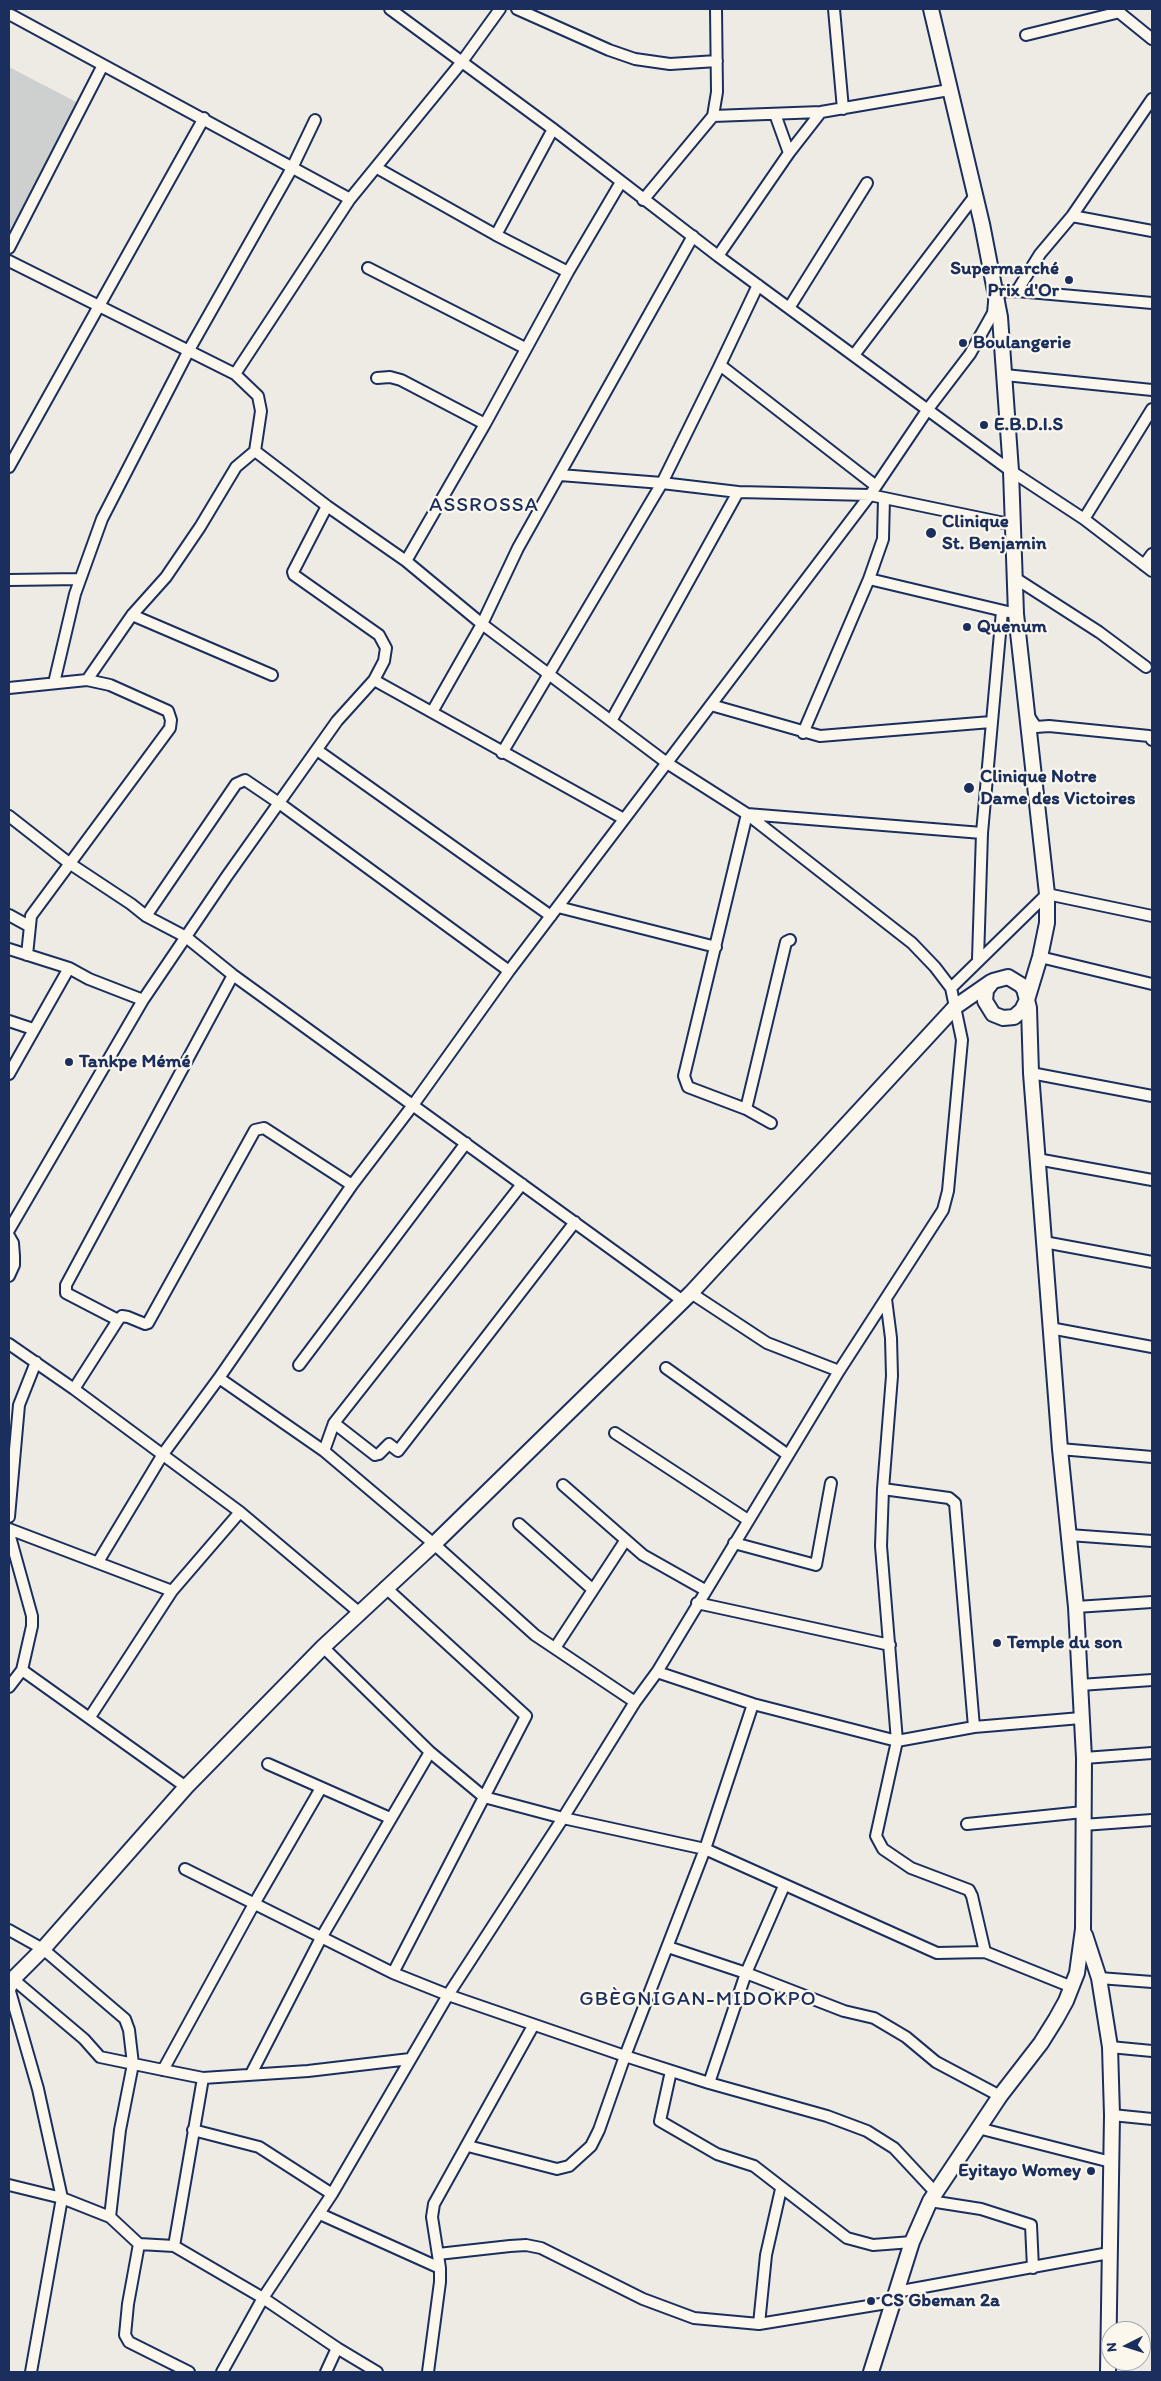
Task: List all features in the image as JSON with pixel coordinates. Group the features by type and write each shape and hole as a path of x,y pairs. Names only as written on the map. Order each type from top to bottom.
{"main road":[{"path":"931,9 996,292 1011,471 1016,614 1047,894 1047,923 1040,957 1027,1000 1022,1010 1014,1017 998,1017 990,1010 985,1001 986,990 993,981"},
{"path":"10,1985 186,1787 323,1647 361,1614 385,1588 434,1544 687,1297 955,1007 993,981 1002,977 1013,978 1022,984 1027,1000 1030,1073 1050,1328 1076,1607 1084,1758 1083,1929 1080,1957 1072,1988 1060,2013 1041,2043 1000,2096 933,2196 912,2242 871,2372"},
{"path":"1083,1929 1099,1978 1110,2047 1112,2115 1108,2372"}],"street":[{"path":"390,9 553,129 718,256 1011,471 1084,519 1148,568 1152,554"},
{"path":"235,374 350,199 461,63 500,9"},
{"path":"517,9 609,50 635,59 670,64 717,61"},
{"path":"643,200 713,116 717,92 716,9"},
{"path":"834,9 843,109"},
{"path":"1026,36 1118,10 1152,39"},
{"path":"12,14 350,199"},
{"path":"9,248 103,65"},
{"path":"713,116 821,112 949,90"},
{"path":"1017,291 1040,254 1072,216 1152,100"},
{"path":"718,256 789,153 821,112"},
{"path":"775,114 789,153"},
{"path":"9,467 204,118"},
{"path":"54,683 80,580 102,519 190,350 292,168 315,120"},
{"path":"496,235 553,129"},
{"path":"377,168 496,235 568,272"},
{"path":"406,561 485,424 568,272 621,182"},
{"path":"789,308 867,183"},
{"path":"854,355 974,197"},
{"path":"1072,216 1152,231"},
{"path":"432,712 482,624 518,548 693,236"},
{"path":"9,261 235,374 258,396 261,411 255,451 236,467 200,527 166,577 132,615 87,680"},
{"path":"368,268 525,348"},
{"path":"502,753 662,483 758,285"},
{"path":"98,1562 163,1454 219,1378 352,1185 413,1105 509,972 873,490 928,409 970,354 993,313 996,292 1017,291 1152,304"},
{"path":"720,365 884,498 1014,525"},
{"path":"1004,375 1152,390"},
{"path":"377,378 390,377 401,380 485,424"},
{"path":"1084,519 1152,410"},
{"path":"222,2372 264,2298 332,2194 448,1995 563,1818 635,1702 657,1672 839,1371 943,1210 946,1200 962,1040 951,988 935,966 912,943 747,814 667,763 549,676 406,561 327,506 255,451"},
{"path":"560,476 662,483 738,492 873,490"},
{"path":"611,721 738,492"},
{"path":"803,733 870,579 883,539 884,498"},
{"path":"9,1230 143,1000 337,721 374,680 384,661 386,648 379,635 294,575 293,572 327,506"},
{"path":"1015,578 1098,632 1146,667"},
{"path":"870,579 1016,614"},
{"path":"9,580 80,580"},
{"path":"978,959 982,833 1002,611"},
{"path":"132,615 272,676"},
{"path":"9,688 87,680 110,685 168,711 171,720 170,728 31,916 27,955"},
{"path":"374,680 502,753 624,819"},
{"path":"711,705 803,733 835,736 991,722"},
{"path":"1028,714 1036,727 1049,726 1149,736 1152,740"},
{"path":"317,750 551,916"},
{"path":"146,916 236,784 244,780 279,803 509,972"},
{"path":"747,814 982,833"},
{"path":"747,814 684,1076 688,1087 746,1108 771,1123"},
{"path":"9,816 69,863 146,916 186,937 233,975 522,1184 687,1297 767,1343 839,1371"},
{"path":"951,988 978,959 1047,894 1152,916"},
{"path":"558,907 716,948"},
{"path":"9,915 29,926"},
{"path":"746,1108 786,942 790,940"},
{"path":"9,949 69,968 89,979 143,1000"},
{"path":"1040,957 1152,984"},
{"path":"9,1074 69,968"},
{"path":"118,1320 66,1293 66,1285 233,975"},
{"path":"9,1021 34,1029"},
{"path":"1030,1073 1152,1096"},
{"path":"74,1389 122,1316 128,1316 145,1324 148,1323 255,1130 264,1128 352,1185"},
{"path":"299,1365 466,1143"},
{"path":"1037,1159 1152,1180"},
{"path":"324,1451 334,1423 522,1184"},
{"path":"334,1423 375,1455 379,1454 389,1444 398,1451 575,1222"},
{"path":"9,1236 13,1243 14,1265 9,1276"},
{"path":"1044,1242 1152,1262"},
{"path":"886,1299 891,1338 892,1376 883,1489 881,1546 897,1741 876,1836 883,1850 911,1868 969,1890 985,1952"},
{"path":"1050,1328 1152,1347"},
{"path":"9,1344 74,1389 240,1512 361,1614"},
{"path":"9,1517 12,1441 19,1405 36,1362"},
{"path":"666,1368 788,1455"},
{"path":"219,1378 324,1451 434,1544 535,1635 635,1702"},
{"path":"615,1433 748,1520"},
{"path":"1060,1449 1152,1457"},
{"path":"734,1543 816,1565 832,1483"},
{"path":"563,1485 625,1541 652,1561 705,1590"},
{"path":"883,1489 949,1498 955,1503 974,1727"},
{"path":"90,1717 172,1591 240,1512"},
{"path":"519,1524 592,1589"},
{"path":"9,1528 172,1591"},
{"path":"9,1533 32,1616 32,1626 22,1670 9,1687"},
{"path":"1069,1535 1152,1541"},
{"path":"555,1648 625,1541"},
{"path":"385,1588 526,1716 392,1973"},
{"path":"1076,1607 1152,1602"},
{"path":"698,1603 890,1645"},
{"path":"323,1647 430,1752 484,1797 563,1818 705,1849 937,1953 985,1952 1072,1988"},
{"path":"22,1670 186,1787"},
{"path":"657,1672 753,1704 897,1741 974,1727 1081,1718"},
{"path":"1080,1685 1152,1680"},
{"path":"468,2146 557,2169 569,2166 591,2146 599,2130 625,2056 705,1849 753,1704"},
{"path":"250,2074 320,1938 430,1752"},
{"path":"1084,1758 1152,1753"},
{"path":"268,1764 390,1818"},
{"path":"163,2070 254,1904 321,1788"},
{"path":"967,1824 1083,1819 1152,1820"},
{"path":"185,1869 392,1973 448,1995 533,2026 625,2056 709,2083 827,2116 867,2131 894,2148 933,2196 1031,2225 1033,2268"},
{"path":"709,2083 746,1973 784,1886"},
{"path":"9,1930 44,1949 125,2019 129,2030 133,2064 120,2130 110,2218"},
{"path":"668,1947 746,1973 844,2011 874,2018 906,2037 936,2062 1000,2096"},
{"path":"1099,1978 1152,1982"},
{"path":"10,1985 84,2039 100,2057 203,2078 308,2071 410,2059"},
{"path":"10,1985 38,2089 62,2198 31,2372"},
{"path":"428,2372 438,2308 440,2268 432,2217 434,2204 468,2146 533,2026"},
{"path":"1110,2047 1152,2051"},
{"path":"672,2071 660,2121 717,2154 754,2166 847,2238 873,2245 912,2242"},
{"path":"174,2246 203,2078"},
{"path":"1112,2115 1152,2119"},
{"path":"978,2128 1111,2162"},
{"path":"193,2130 258,2148 332,2194"},
{"path":"9,2185 62,2198 110,2218 139,2244 174,2246 264,2298 337,2348 377,2372"},
{"path":"759,2324 766,2255 782,2189"},
{"path":"320,2214 440,2268"},
{"path":"139,2244 124,2335 129,2342 189,2372"},
{"path":"438,2254 510,2246 541,2248 664,2308 694,2318 759,2324 1109,2253"},
{"path":"326,2372 337,2348"}],"shaded area":[{"path":"9,67 80,104 9,243"}],"place":[{"name":"Supermarché Prix d'Or","path":"1069,280"},
{"name":"Boulangerie","path":"963,343"},
{"name":"E.B.D.I.S","path":"984,425"},
{"name":"Clinique St. Benjamin","path":"931,533"},
{"name":"Quenum","path":"967,627"},
{"name":"Clinique Notre Dame des Victoires","path":"969,788"},
{"name":"Tankpe Mémé","path":"69,1062"},
{"name":"Temple du son","path":"997,1643"},
{"name":"Eyitayo Womey","path":"1091,2171"},
{"name":"CS Gbeman 2a","path":"871,2301"}],"district":[{"name":"ASSROSSA","path":"484,506"},
{"name":"GBÈGNIGAN-MIDOKPO","path":"698,2000"}]}
